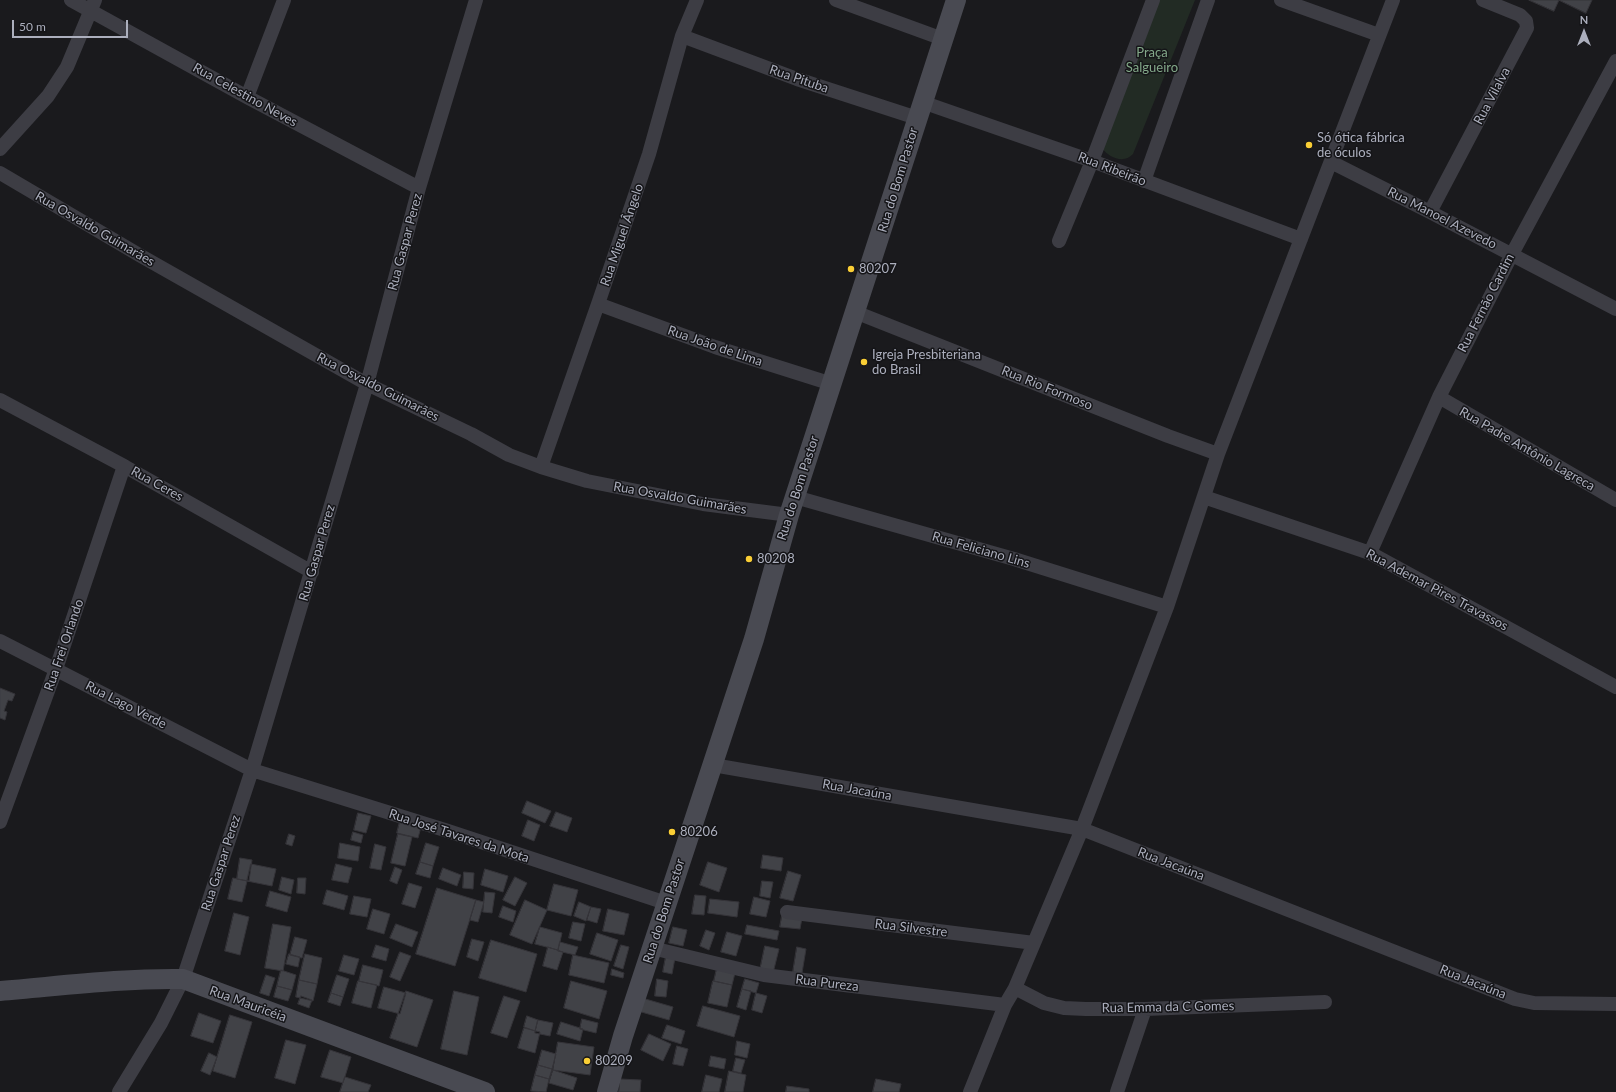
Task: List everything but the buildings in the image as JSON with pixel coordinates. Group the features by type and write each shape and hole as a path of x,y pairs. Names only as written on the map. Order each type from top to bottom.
{"street":[{"name":"Rua Celestino Neves","path":"71,0 93,5 247,97 419,188"},
{"path":"247,97 284,0"},
{"name":"Rua Gaspar Perez","path":"119,1092 161,1023 183,979 252,770 367,384 419,188 476,0"},
{"name":"Rua Miguel Ângelo","path":"541,467 649,154 682,36 697,0"},
{"path":"836,0 943,39"},
{"name":"Rua do Bom Pastor","path":"608,1092 623,1036 754,639 792,506 919,110 956,0"},
{"path":"1059,241 1092,161 1153,0"},
{"path":"1144,181 1208,0"},
{"path":"1280,0 1380,35"},
{"path":"970,1092 1005,1005 1034,943 1082,829 1167,607 1218,454 1393,0"},
{"name":"Rua Vilalva","path":"1430,212 1527,28 1526,20 1520,15 1483,0"},
{"path":"0,149 48,96 67,67 93,5"},
{"name":"Rua Pituba","path":"682,36 797,79 919,110"},
{"name":"Rua Fernão Cardim","path":"1370,553 1438,397 1512,254 1616,61"},
{"name":"Rua Ribeirão","path":"919,110 1092,161 1301,239"},
{"name":"Rua Manoel Azevedo","path":"1331,162 1512,254 1616,309"},
{"name":"Rua Osvaldo Guimarães","path":"0,173 141,256 367,384 471,434 509,455 541,467 587,481 703,504 792,506"},
{"name":"Rua João de Lima","path":"598,304 715,347 832,384"},
{"name":"Rua Rio Formoso","path":"855,312 1168,436 1218,454"},
{"name":"Rua Padre Antônio Lagreca","path":"1438,397 1616,500"},
{"name":"Rua Ceres","path":"0,400 124,466 312,572"},
{"name":"Rua Frei Orlando","path":"0,822 56,669 124,466"},
{"name":"Rua Ademar Pires Travassos","path":"1204,497 1370,553 1616,686"},
{"name":"Rua Feliciano Lins","path":"792,506 1014,559 1167,607"},
{"name":"Rua Lago Verde","path":"0,641 252,770"},
{"name":"Rua Jacaúna","path":"712,764 1082,829 1515,999 1534,1003 1616,1004"},
{"name":"Rua José Tavares da Mota","path":"252,770 666,902"},
{"name":"Rua Silvestre","path":"787,912 1034,943"},
{"name":"Rua Pureza","path":"652,948 764,975 1005,1005"},
{"name":"Rua Mauricéia","path":"0,991 121,980 183,979 485,1092"},
{"name":"Rua Emma da C Gomes","path":"1014,988 1044,1003 1064,1008 1086,1009 1145,1009 1325,1002"},
{"path":"1117,1092 1145,1009"}],"green space":[{"name":"Praça Salgueiro","path":"1158,0 1195,0 1133,154 1125,159 1113,157 1102,148"}],"place":[{"name":"Só ótica fábrica de óculos","path":"1309,145"},
{"name":"80207","path":"851,269"},
{"name":"Igreja Presbiteriana do Brasil","path":"864,362"},
{"name":"80208","path":"749,559"},
{"name":"80206","path":"672,832"},
{"name":"80209","path":"587,1061"}]}
